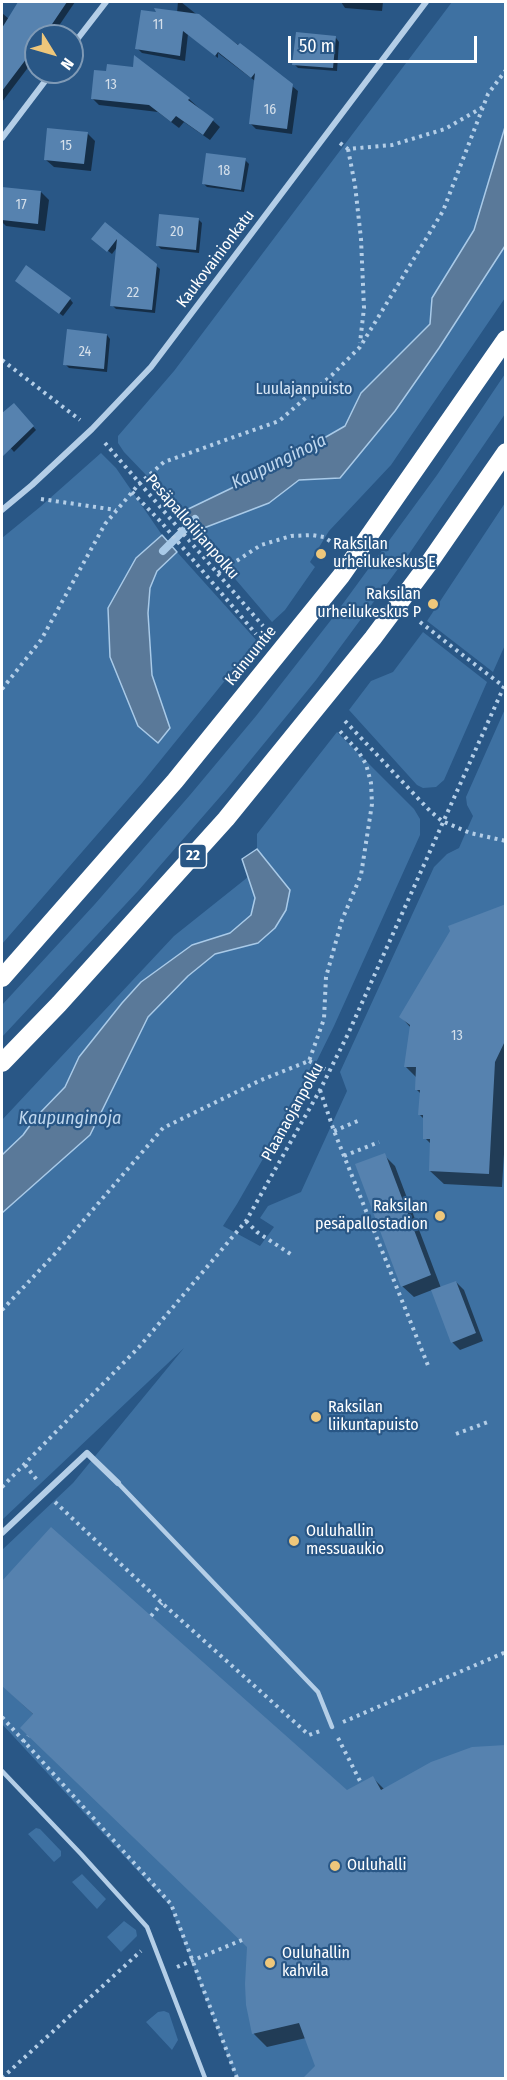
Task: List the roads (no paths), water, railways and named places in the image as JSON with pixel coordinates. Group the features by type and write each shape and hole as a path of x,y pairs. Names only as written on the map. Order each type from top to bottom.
{"highway":[{"name":"Kainuuntie","path":"2,978 175,781 341,576 506,339"},
{"name":"22","path":"2,1063 59,1004 226,819 374,638 506,452"}],"street":[{"path":"84,30 106,2"},
{"name":"Kaukovainionkatu","path":"2,510 92,429 151,367 426,2"},
{"path":"2,138 43,84"},
{"path":"2,1533 87,1453 118,1483"}],"lane":[{"path":"118,1483 318,1692 332,1727"},
{"path":"2,1771 147,1927 205,2079"}],"water":[{"name":"Kaupunginoja","path":"505,127 505,246 395,411 340,478 299,480 269,503 196,531 180,513 263,473 345,426 361,393 430,324 432,298 474,230"},
{"path":"162,535 177,552 157,571 150,588 148,613 152,675 170,728 158,743 138,726 110,657 108,608 136,558"},
{"name":"Kaupunginoja","path":"257,849 290,890 286,910 275,928 258,943 215,954 188,976 148,1017 90,1135 2,1213 2,1155 23,1135 36,1117 65,1087 79,1057 141,982 192,945 230,933 251,915 255,898 242,859"}],"waterway":[{"name":"Kaupunginoja","path":"163,551 195,519"}],"place":[{"name":"Raksilan urheilukeskus E","path":"321,554"},
{"name":"Raksilan urheilukeskus P","path":"433,604"},
{"name":"Raksilan pesäpallostadion","path":"440,1216"},
{"name":"Raksilan liikuntapuisto","path":"316,1417"},
{"name":"Ouluhallin messuaukio","path":"294,1541"},
{"name":"Ouluhalli","path":"335,1866"},
{"name":"Ouluhallin kahvila","path":"270,1963"}],"park label":[{"name":"Luulajanpuisto","path":"304,390"}]}
